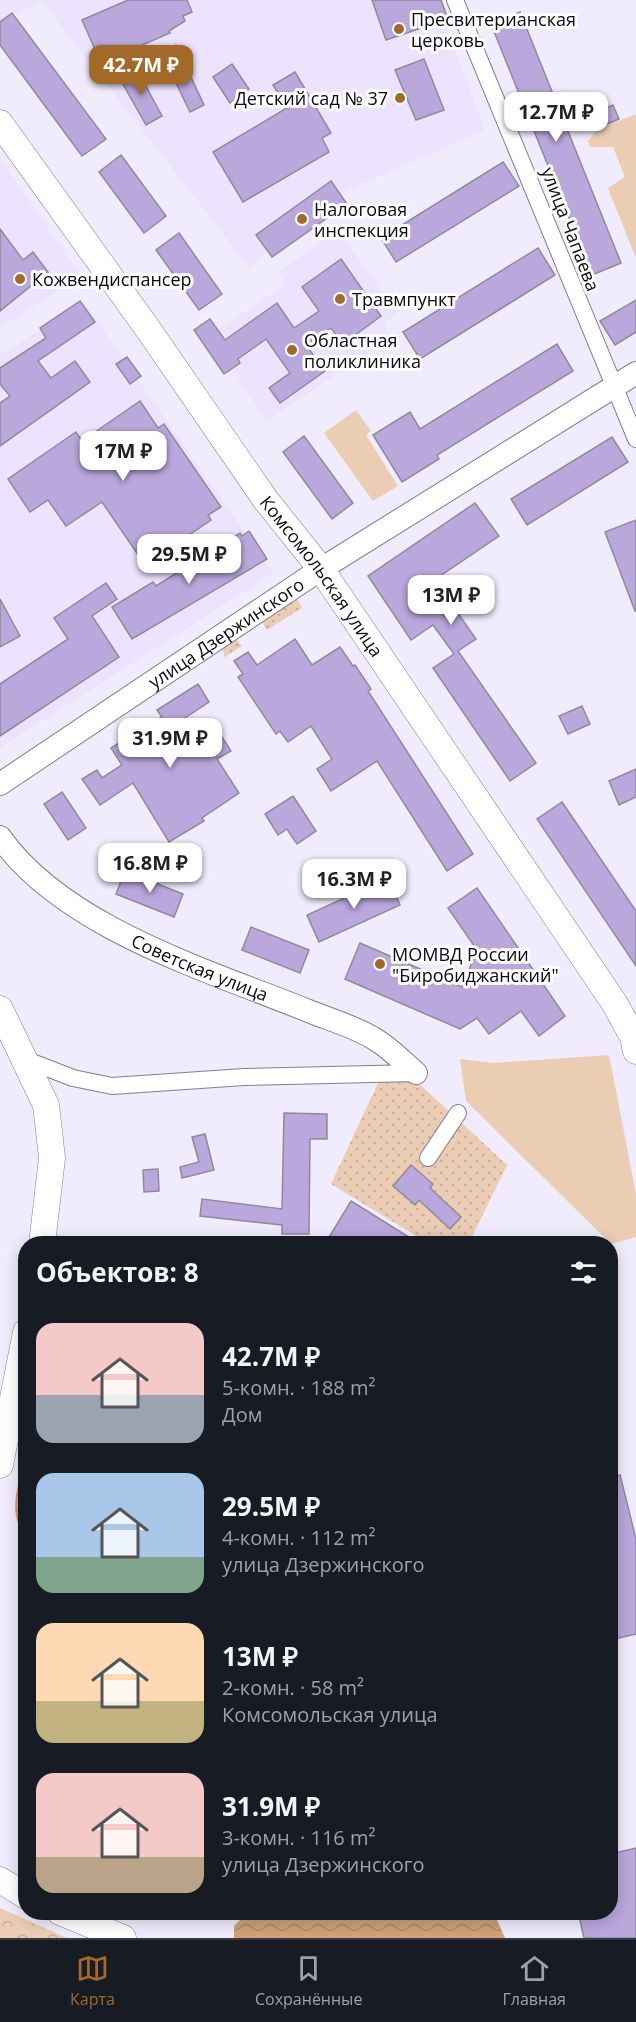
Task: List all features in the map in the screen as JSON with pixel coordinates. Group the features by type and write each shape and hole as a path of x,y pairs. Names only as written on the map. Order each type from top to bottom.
{"main road":[{"name":"Комсомольская улица","path":"0,123 150,332 265,499 321,569 615,1004 635,1042"},
{"name":"улица Дзержинского","path":"0,784 321,569 636,373"},
{"name":"Советская улица","path":"0,837 12,854 61,897 96,920 154,948 374,1038 416,1072"},
{"path":"0,1009 46,1105 52,1158 43,1236"},
{"path":"0,1030 24,1059"},
{"path":"0,1465 18,1373"},
{"path":"0,1880 18,1891"},
{"path":"79,1920 123,1938"}],"street":[{"name":"улица Чапаева","path":"455,0 636,440"},
{"path":"24,1059 74,1078 112,1086 244,1077 416,1072"},
{"path":"428,1158 458,1113"}],"shaded area":[{"path":"0,0 436,0 485,130 346,191 249,267 42,1 0,20"},
{"path":"0,158 79,273 65,283 66,285 0,328"},
{"path":"338,230 397,313 384,323 391,338 266,421 232,368 240,362 218,330 286,284 279,272"},
{"path":"84,302 273,573 0,748 0,355"}],"green space":[{"path":"636,114 635,256 608,188 625,177 613,147 590,147 588,141 598,129"},
{"path":"356,410 371,431 366,435 398,486 373,501 324,433"},
{"path":"297,598 302,608 267,630 261,620"},
{"path":"235,638 242,646 225,657 221,646"},
{"path":"609,1055 636,1194 636,1237 618,1242 618,1236 603,1236 466,1101 460,1059 493,1063"},
{"path":"390,1057 507,1165 472,1236 416,1236 331,1184"},
{"path":"0,1908 18,1916 18,1920 27,1920 67,1938 0,1938"}],"water":[{"path":"18,1485 18,1522 15,1509"},
{"path":"240,1920 497,1920 505,1938 234,1938 234,1926"}],"building":[{"path":"128,0 187,0 192,12 183,16 185,21 169,31 170,33 101,63 82,20"},
{"name":"Пресвитерианская церковь","path":"372,0 441,0 448,19 386,40"},
{"path":"520,12 621,263 592,275 491,24"},
{"path":"12,13 106,139 82,156 0,45 0,22"},
{"path":"176,45 204,105 190,112 167,64 170,62 165,51"},
{"path":"424,59 444,110 416,120 395,70"},
{"path":"232,64 249,89 230,103 213,77"},
{"path":"136,68 162,116 146,125 119,77"},
{"path":"295,72 331,133 322,138 329,152 243,202 213,152 287,108 273,85"},
{"path":"613,105 619,119 600,127 594,113"},
{"path":"121,155 166,216 144,233 99,172"},
{"path":"503,162 519,186 396,262 381,238"},
{"name":"Налоговая инспекция","path":"331,181 347,204 272,257 256,235"},
{"name":"Кожвендиспансер","path":"0,229 23,260 33,252 48,272 0,311"},
{"path":"179,233 222,294 199,310 156,250"},
{"path":"538,248 555,275 420,359 403,332"},
{"path":"341,259 381,316 343,344 331,328 306,345 325,371 280,403 269,388 290,373 266,339 238,359 240,363 224,374 194,330 210,319 225,340 277,303 294,328 319,311 302,287"},
{"path":"636,300 636,332 615,345 600,321"},
{"path":"80,301 95,322 38,361 51,378 75,361 90,382 0,446 0,403 10,396 0,384 0,368 46,338 40,328"},
{"path":"557,344 573,371 437,455 439,459 402,482 373,435 410,412 420,429"},
{"path":"127,357 141,376 130,384 116,364"},
{"path":"140,401 158,428 164,424 221,507 208,515 211,520 145,565 102,502 66,526 48,500 30,512 8,479 76,432 82,441"},
{"path":"304,436 353,503 332,519 283,452"},
{"path":"612,437 628,462 527,525 511,499"},
{"path":"475,503 499,536 424,587 444,616 455,609 476,639 458,651 536,763 510,781 433,668 454,654 433,625 411,640 368,576"},
{"path":"636,520 636,611 635,611 605,532"},
{"path":"249,531 267,559 132,639 112,607 153,582 156,586 240,533 242,536"},
{"path":"106,583 117,599 92,616 119,657 0,736 0,684 68,639 54,618"},
{"path":"0,599 20,636 0,647"},
{"path":"295,639 312,665 340,647 353,666 355,665 371,689 368,691 473,854 447,871 377,761 331,791 317,769 332,759 311,726 288,742 280,731 276,734 238,677 243,674 234,661 248,652 257,665"},
{"path":"198,684 209,702 182,720 201,750 222,737 231,751 217,759 239,793 202,818 204,821 169,842 133,783 100,805 82,779 97,770 102,778 122,765 111,748 162,717 157,710"},
{"path":"582,706 590,724 568,734 559,716"},
{"path":"636,769 636,797 619,805 609,781"},
{"path":"62,792 86,828 68,840 44,804"},
{"path":"293,796 316,831 297,844 287,829 278,835 265,814"},
{"path":"562,802 636,911 636,966 537,819"},
{"path":"125,871 183,894 174,917 116,894"},
{"path":"388,878 400,905 319,942 307,915"},
{"name":"МОМВД России \"Биробиджанский\"","path":"477,888 565,1016 539,1036 521,1011 489,1034 477,1018 460,1029 345,979 360,943 462,987 477,950 448,908"},
{"path":"251,927 309,950 300,973 242,950"},
{"path":"284,1113 327,1114 327,1139 310,1139 309,1234 282,1234 282,1225 200,1216 202,1199 282,1209"},
{"path":"205,1134 214,1170 182,1178 180,1167 199,1162 192,1137"},
{"path":"411,1165 433,1184 430,1188 461,1217 450,1229 419,1200 415,1205 393,1186"},
{"path":"158,1169 159,1191 144,1192 143,1170"},
{"path":"351,1201 407,1236 330,1236"},
{"path":"620,1475 636,1539 636,1634 618,1638 618,1476"},
{"path":"636,1848 636,1938 584,1938 580,1920 618,1920 618,1852"}],"place":[{"name":"Пресвитерианская церковь","path":"399,29"},
{"name":"Детский сад № 37","path":"400,98"},
{"name":"Налоговая инспекция","path":"302,219"},
{"name":"Кожвендиспансер","path":"20,279"},
{"name":"Травмпункт","path":"340,299"},
{"name":"Областная поликлиника","path":"292,350"},
{"name":"МОМВД России \"Биробиджанский\"","path":"380,964"}]}
